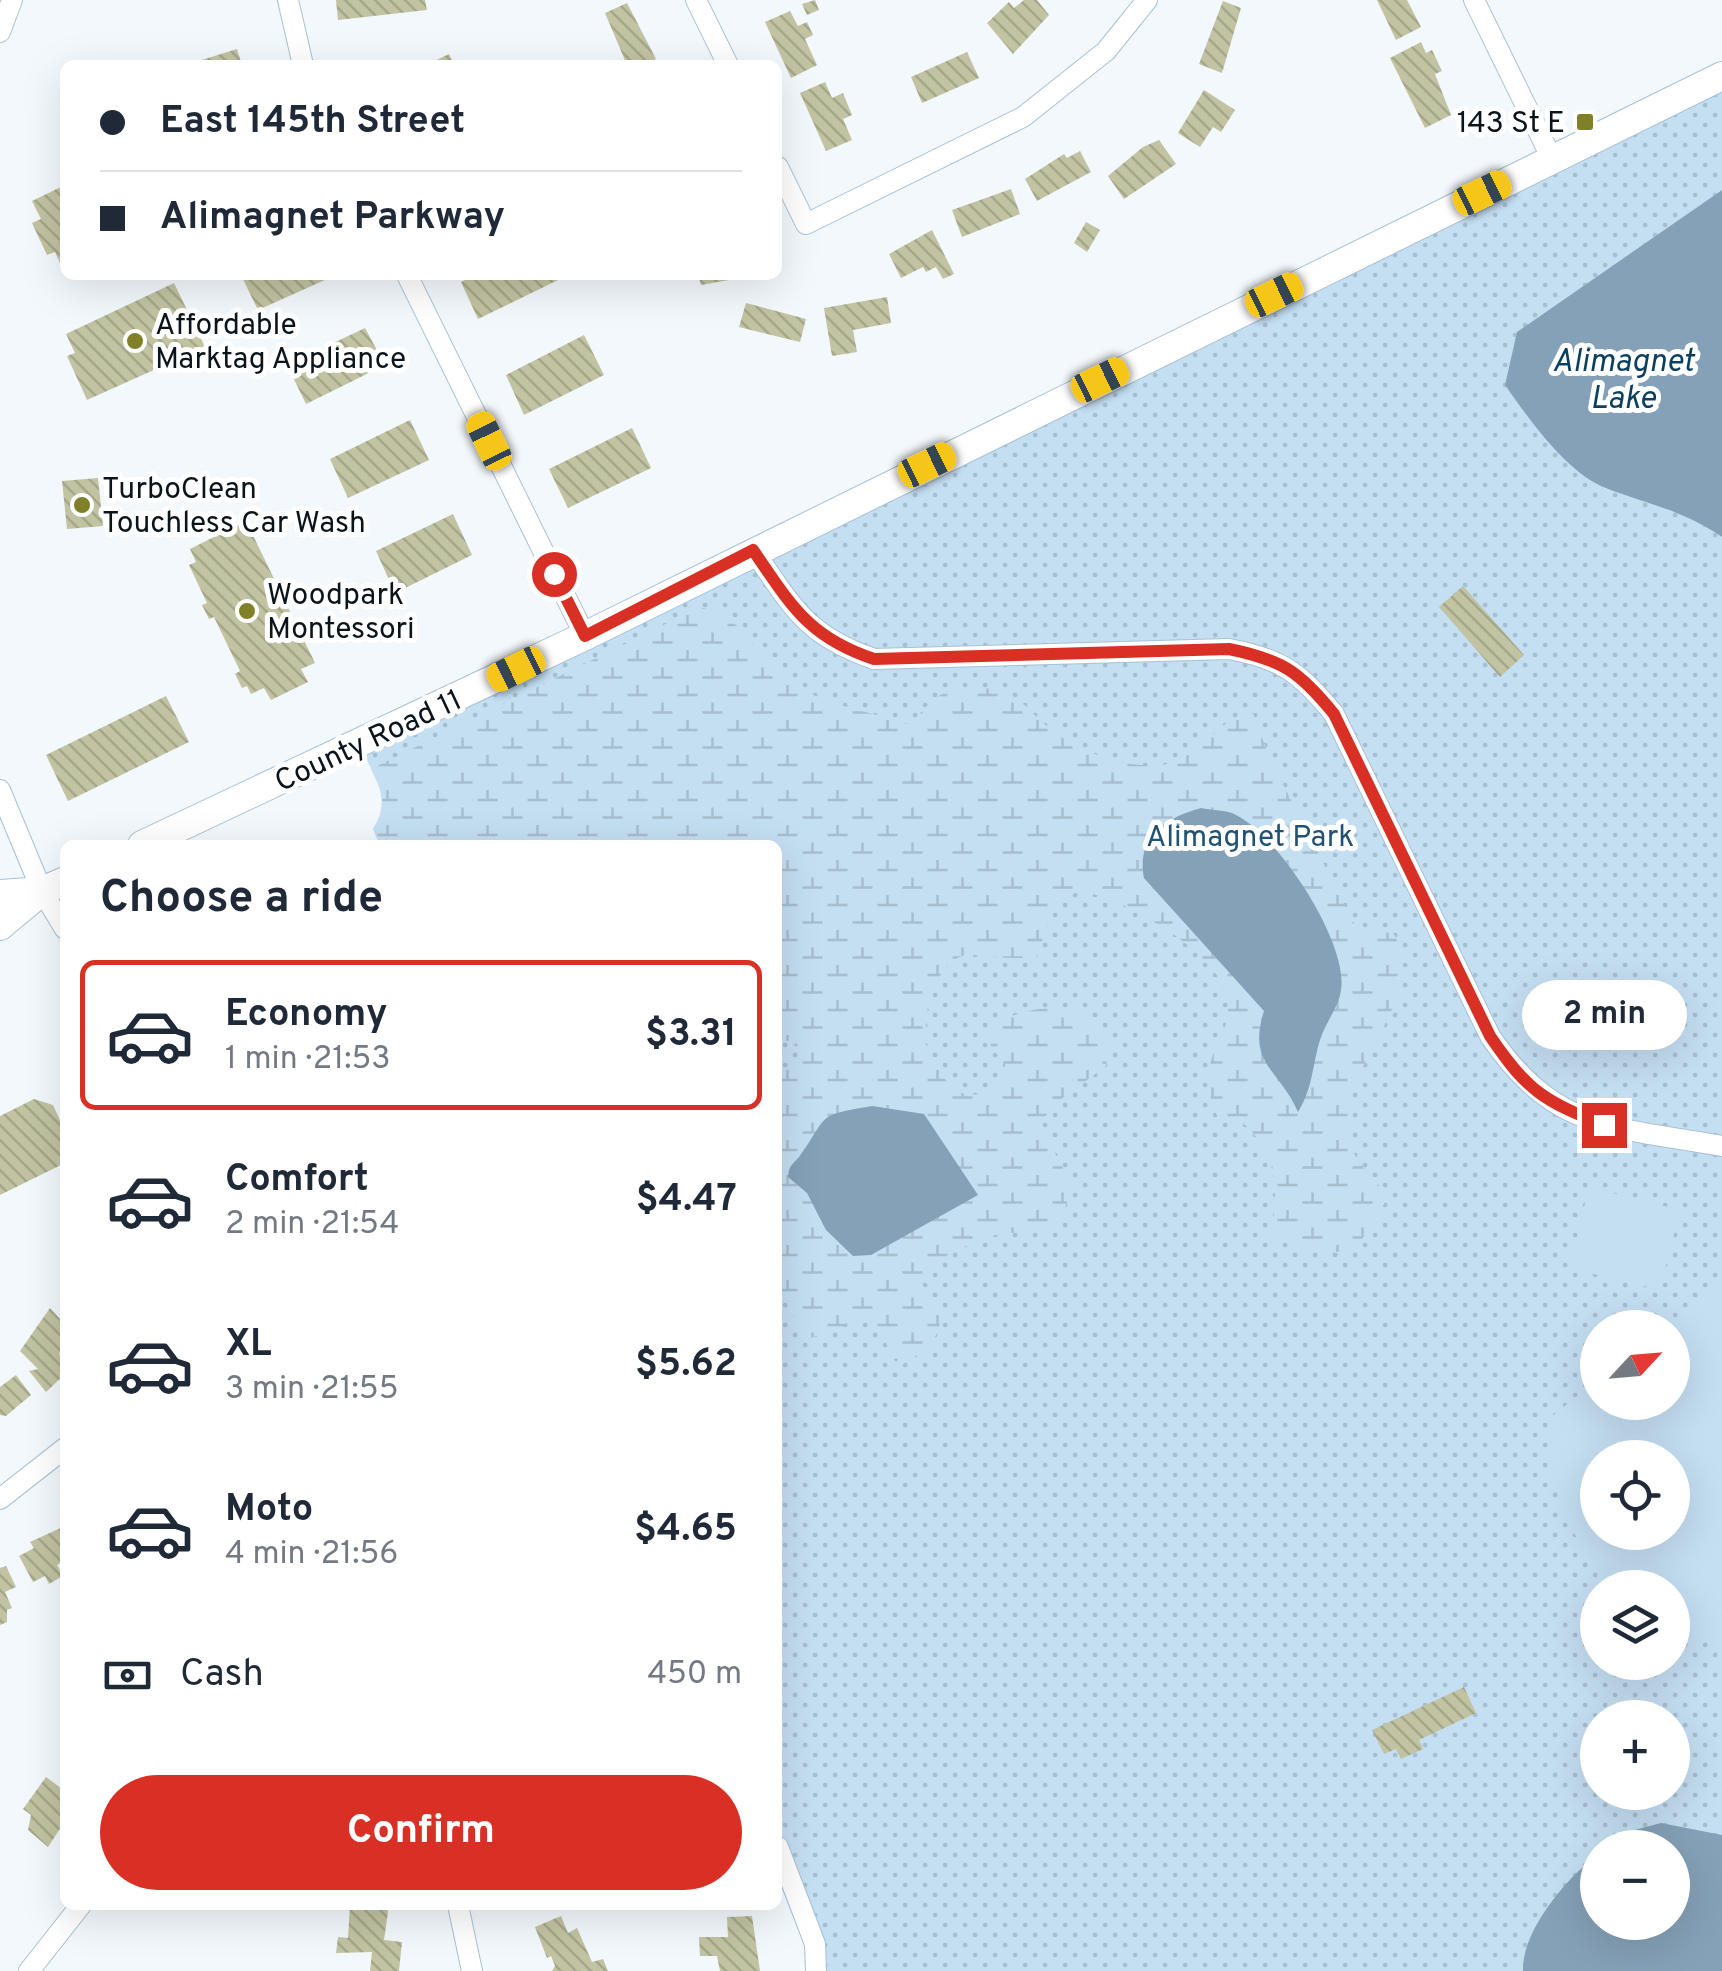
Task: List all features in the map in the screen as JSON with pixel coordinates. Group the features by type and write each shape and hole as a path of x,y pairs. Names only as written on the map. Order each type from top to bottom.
{"street":[{"path":"0,32 12,0"},
{"path":"288,0 302,60"},
{"path":"696,0 726,60"},
{"path":"782,175 806,224 1022,117 1106,51 1147,0"},
{"path":"1474,0 1552,159"},
{"name":"County Road 11","path":"153,840 585,636 1722,76"},
{"path":"409,280 585,636"},
{"path":"753,550 804,622 834,645 874,659 1229,649 1267,656 1302,676 1334,714 1490,1036 1515,1074 1549,1103 1604,1125 1722,1146"},
{"path":"0,790 54,886"},
{"path":"0,894 54,886"},
{"path":"0,926 54,886"},
{"path":"0,1499 60,1452"},
{"path":"782,1857 816,1944 816,1971"},
{"path":"29,1971 77,1910"},
{"path":"459,1910 472,1971"}],"green space":[{"name":"Alimagnet Park","path":"1722,76 1722,190 1565,300 1604,488 1665,507 1722,537 1722,1971 816,1971 782,1860 782,840 378,840 373,829 381,807 379,787 359,745"},
{"path":"700,607 737,626 794,685 826,700 910,725 944,693 970,688 997,690 1015,698 1053,731 1081,748 1129,764 1161,765 1187,756 1228,722 1252,711 1270,759 1356,927 1394,934 1402,960 1400,986 1392,1011 1354,1088 1348,1116 1353,1152 1387,1196 1378,1217 1367,1233 1342,1251 1310,1251 1271,1236 1275,1188 1270,1161 1243,1123 1220,1122 1211,1099 1210,1065 1228,1013 1220,980 1189,946 1167,930 1121,904 1080,892 1055,903 1036,957 972,955 949,964 935,987 924,1040 946,1080 964,1094 988,1090 1004,1081 1005,1064 991,1047 988,1028 1020,1013 1076,1009 1108,1044 1106,1066 1060,1100 1040,1122 1066,1175 1065,1209 1050,1226 980,1240 931,1269 922,1285 938,1310 938,1331 923,1350 898,1367 878,1327 862,1320 805,1340 782,1291 782,1072 800,1056 792,1041 782,1040 782,840 378,840 373,829 381,813 382,799 371,769"},
{"path":"1589,1187 1680,1210 1660,1290 1569,1268"},
{"path":"1722,1282 1722,1647 1690,1637 1690,1570 1599,1570 1584,1550 1690,1550 1690,1440 1580,1440 1580,1543 1556,1487 1549,1441 1551,1417 1580,1394 1580,1420 1690,1420 1690,1310 1686,1310"}],"water":[{"name":"Alimagnet Lake","path":"1722,190 1722,537 1680,514 1593,482 1550,444 1505,385 1517,332"},
{"path":"1201,808 1232,813 1269,842 1306,891 1334,945 1340,970 1340,996 1322,1034 1298,1112 1262,1055 1259,1043 1264,1011 1144,878 1144,851 1156,831 1176,817"},
{"path":"872,1106 924,1114 978,1195 871,1255 853,1256 826,1230 807,1193 788,1173 831,1115"},
{"path":"1661,1823 1722,1835 1722,1971 1523,1971 1538,1923 1580,1870 1580,1940 1690,1940 1690,1830 1635,1830"}],"building":[{"path":"336,0 425,0 427,10 338,20"},
{"path":"815,0 819,10 807,15 802,4"},
{"path":"1024,0 1037,0 1049,15 1013,54 987,23 1009,2 1014,8"},
{"path":"1377,0 1407,0 1421,27 1396,40"},
{"path":"1223,1 1241,8 1222,73 1199,64"},
{"path":"627,3 656,59 625,60 605,13"},
{"path":"790,11 798,26 807,22 813,35 805,39 817,65 791,78 765,22"},
{"path":"1421,42 1426,53 1432,50 1442,71 1435,74 1451,115 1425,128 1390,58"},
{"path":"237,49 240,60 202,60"},
{"path":"967,52 979,78 922,103 911,77"},
{"path":"825,82 832,98 843,93 852,115 843,119 852,140 826,151 800,93"},
{"path":"1204,90 1235,110 1221,132 1213,127 1200,147 1178,133"},
{"path":"1159,140 1176,164 1124,199 1108,176 1143,147"},
{"path":"1080,151 1091,172 1037,201 1025,179 1064,154 1067,158"},
{"path":"60,187 60,263 55,252 47,255 32,223 41,219 32,201"},
{"path":"1011,189 1020,214 962,237 952,210"},
{"path":"1086,222 1100,230 1087,252 1074,243"},
{"path":"932,230 954,274 943,279 936,267 926,272 923,267 901,278 889,254"},
{"path":"243,280 325,280 258,310"},
{"path":"465,280 558,280 478,319 461,282"},
{"path":"700,280 729,280 701,285"},
{"name":"Affordable Marktag Appliance","path":"174,283 205,347 87,400 67,356 75,353 66,334"},
{"path":"887,297 891,323 853,330 857,352 832,356 824,308"},
{"path":"746,303 806,319 800,342 739,327"},
{"path":"365,328 385,365 306,404 287,365"},
{"path":"584,335 604,375 524,415 506,375"},
{"path":"410,420 429,460 348,498 330,459"},
{"path":"632,428 651,468 568,508 549,469"},
{"name":"TurboClean Touchless Car Wash","path":"98,478 103,526 67,529 62,481"},
{"path":"453,514 472,555 395,593 376,551"},
{"name":"Woodpark Montessori","path":"246,521 315,663 301,669 308,682 271,700 264,688 251,694 247,686 242,688 235,674 240,671 214,617 209,619 202,605 207,603 189,565 196,562 190,549"},
{"path":"1463,586 1524,655 1500,677 1439,607"},
{"path":"166,696 189,742 68,801 46,755"},
{"path":"34,1099 53,1105 60,1120 60,1165 0,1195 0,1116"},
{"path":"50,1308 60,1319 60,1379 46,1392 29,1371 38,1369 20,1351"},
{"path":"16,1375 31,1395 6,1416 0,1415 0,1387"},
{"path":"60,1528 60,1578 49,1584 45,1576 33,1582 19,1556 34,1548 30,1542"},
{"path":"6,1566 16,1587 5,1592 12,1608 7,1610 7,1622 0,1625 0,1568"},
{"path":"1464,1687 1476,1713 1419,1740 1423,1749 1401,1759 1396,1749 1384,1754 1372,1730"},
{"path":"46,1777 60,1787 60,1829 48,1847 28,1830 31,1815 23,1809"},
{"path":"350,1910 388,1910 384,1940 402,1942 399,1971 370,1971 372,1952 336,1953 338,1937 348,1938"},
{"path":"561,1916 568,1933 577,1928 592,1962 603,1959 608,1971 552,1971 555,1966 551,1956 547,1958 535,1927"},
{"path":"752,1916 760,1971 720,1971 717,1956 700,1956 699,1937 728,1937 727,1917"}],"place":[{"name":"143 St E","path":"1585,122"},
{"name":"Affordable Marktag Appliance","path":"135,341"},
{"name":"TurboClean Touchless Car Wash","path":"82,505"},
{"name":"Woodpark Montessori","path":"247,611"}],"route":[{"path":"554,574 585,636 753,550 804,622 834,645 874,659 1229,649 1267,656 1302,676 1334,714 1490,1036 1515,1074 1549,1103 1604,1125"}]}
